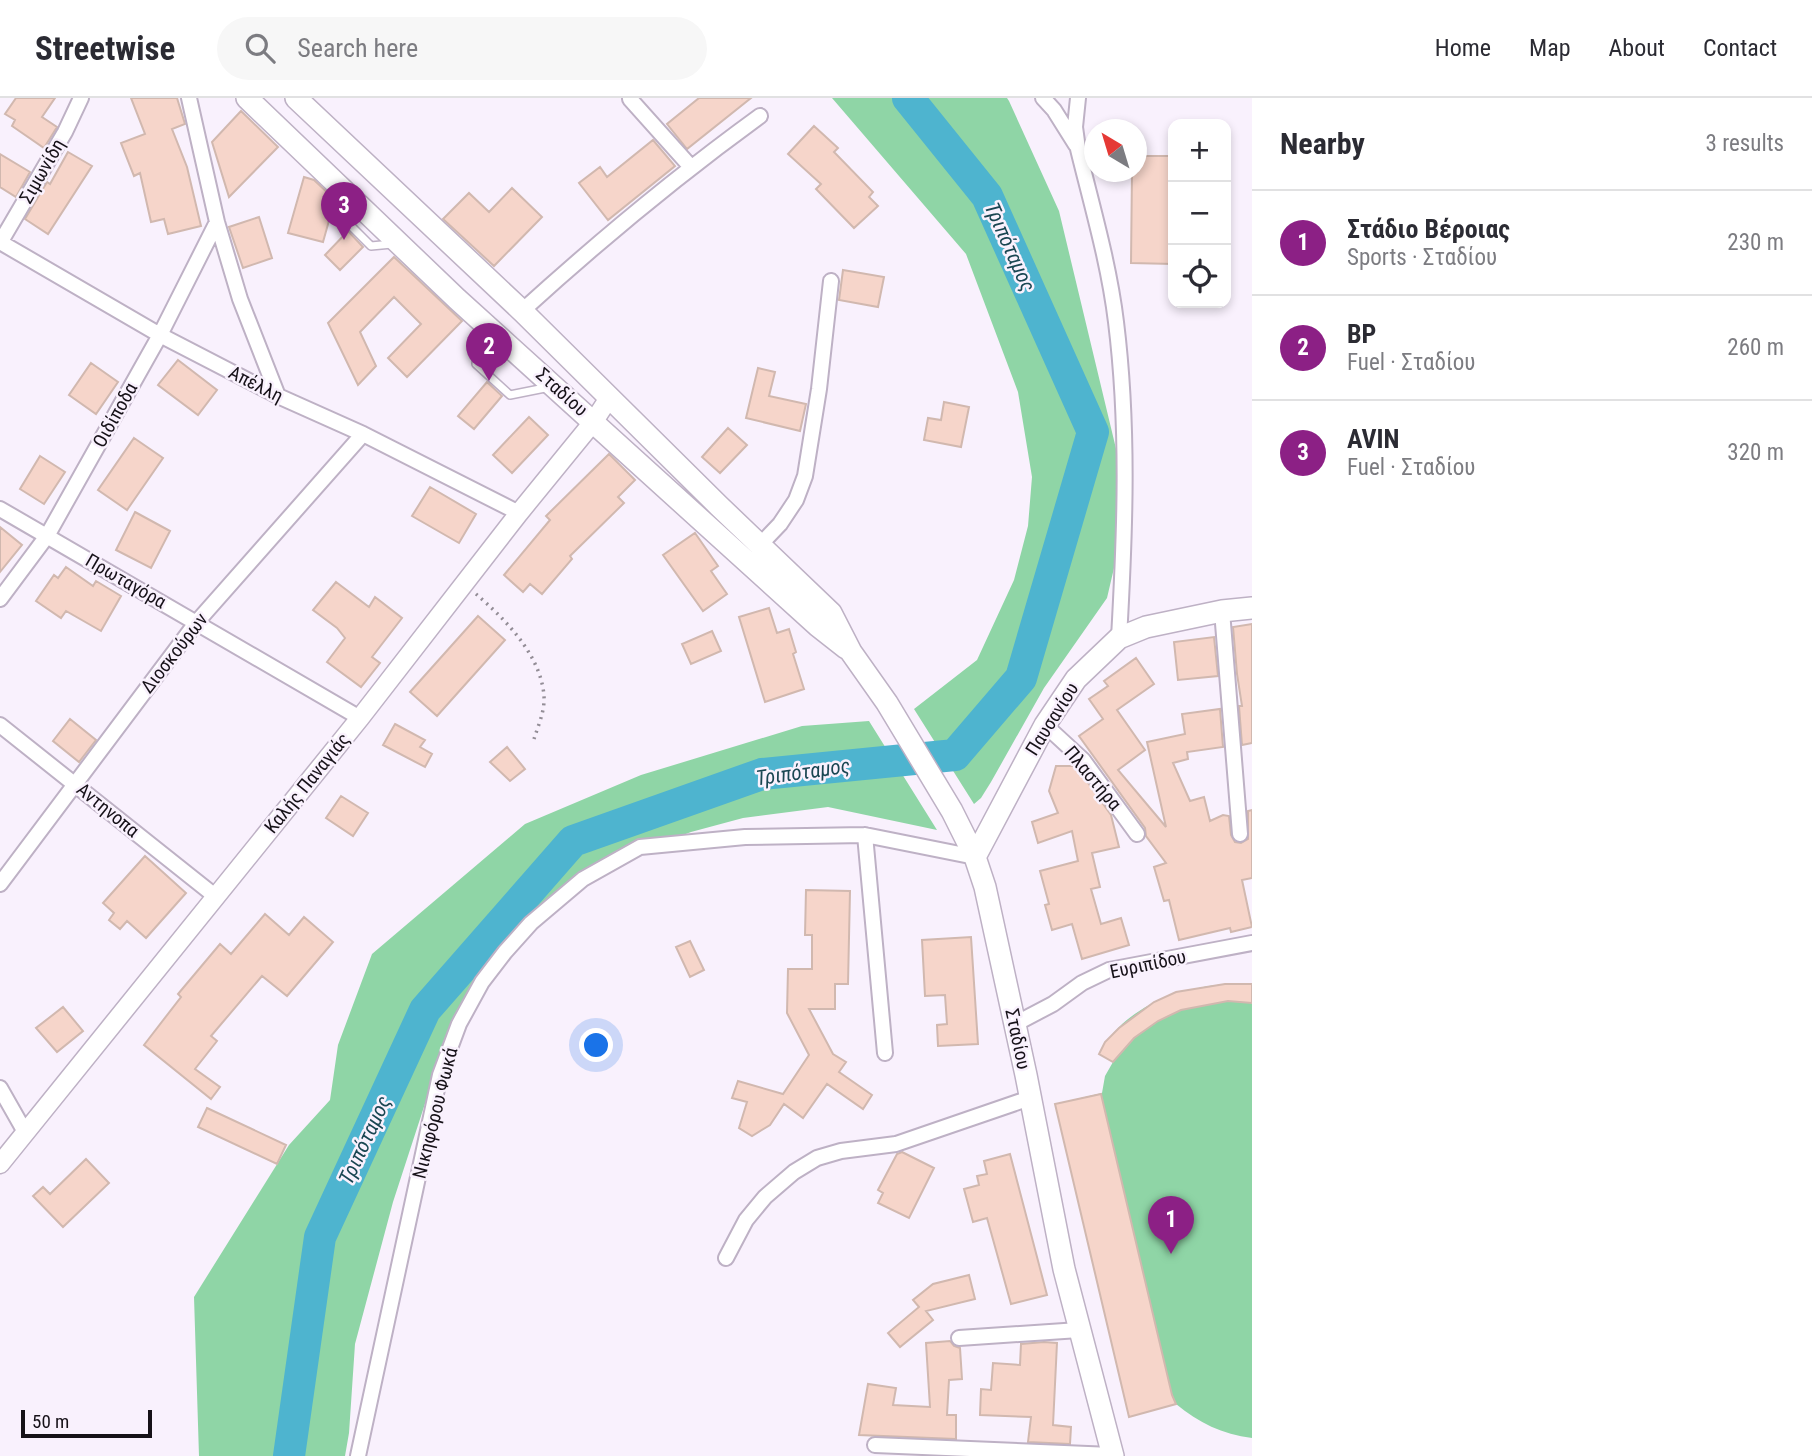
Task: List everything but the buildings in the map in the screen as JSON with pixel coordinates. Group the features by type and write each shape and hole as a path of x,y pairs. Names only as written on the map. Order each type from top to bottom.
{"main road":[{"name":"Σταδίου","path":"247,98 480,319 818,626 851,652"},
{"name":"Σταδίου","path":"296,98 522,311 831,613 851,652 887,703 952,811 975,857 985,887 1064,1269 1113,1456"},
{"name":"Παυσανίου","path":"975,857 1045,725 1076,679 1119,638 1146,627 1222,611 1252,608"}],"street":[{"name":"Σιμωνίδη","path":"0,242 65,132 81,98"},
{"path":"189,98 217,222 240,299 278,396"},
{"path":"1042,98 1054,110 1078,149"},
{"path":"1078,98 1075,127 1078,149 1116,321 1126,513 1119,638"},
{"path":"630,99 690,166"},
{"path":"522,311 595,245 690,166 760,116"},
{"name":"Οιδίποδα","path":"0,599 47,536 160,335 217,222"},
{"name":"Απέλλη","path":"0,242 160,335 278,396 363,434 519,513"},
{"path":"760,545 780,524 796,500 806,476 831,281"},
{"name":"Καλής Παναγιάς","path":"0,1164 360,718 594,421 609,398"},
{"name":"Διοσκούρων","path":"0,884 196,623 363,434"},
{"name":"Πρωταγόρα","path":"0,509 360,718"},
{"path":"1222,611 1240,834"},
{"name":"Αντηνοπα","path":"0,725 215,896"},
{"name":"Πλαστήρα","path":"1045,725 1083,760 1137,834"},
{"path":"865,835 885,1053"},
{"name":"Νικηφόρου Φωκά","path":"358,1456 440,1076 459,1024 482,982 531,923 583,879 640,847 745,837 865,835 975,857"},
{"name":"Ευριπίδου","path":"1015,1024 1053,1004 1082,983 1109,970 1252,943"},
{"path":"0,1088 25,1132"},
{"path":"726,1258 746,1220 765,1197 793,1172 817,1158 841,1151 896,1144 1030,1098"},
{"path":"959,1338 1079,1330"},
{"path":"875,1446 1113,1456"}],"lane":[{"path":"480,319 476,364 510,395 555,386"}],"path":[{"path":"464,584 501,615 525,648 538,673 544,697 534,739"}],"green space":[{"path":"832,98 1007,98 1059,211 1118,457 1125,521 1107,598 1044,688 991,782 974,804 914,709 977,660 1014,580 1028,526 1032,477 1018,392 966,254"},
{"path":"869,721 937,830 828,807 743,818 691,832 619,860 540,911 449,1030 393,1202 355,1344 345,1456 199,1456 194,1297 289,1145 330,1100 338,1045 372,954 525,824 641,775 802,726"},
{"path":"1225,984 1252,984 1252,1438 1211,1427 1176,1404 1129,1417 1055,1104 1102,1093 1105,1076 1113,1062 1099,1054 1122,1024 1137,1013 1153,1003 1188,990"}],"waterway":[{"name":"Τριπόταμος","path":"289,1456 320,1237 425,1010 573,841 762,774 955,755 1021,678 1093,432 987,196 908,98"}],"place":[{"name":"AVIN","path":"344,240"},
{"name":"BP","path":"489,381"},
{"name":"Στάδιο Βέροιας","path":"1171,1254"}]}
